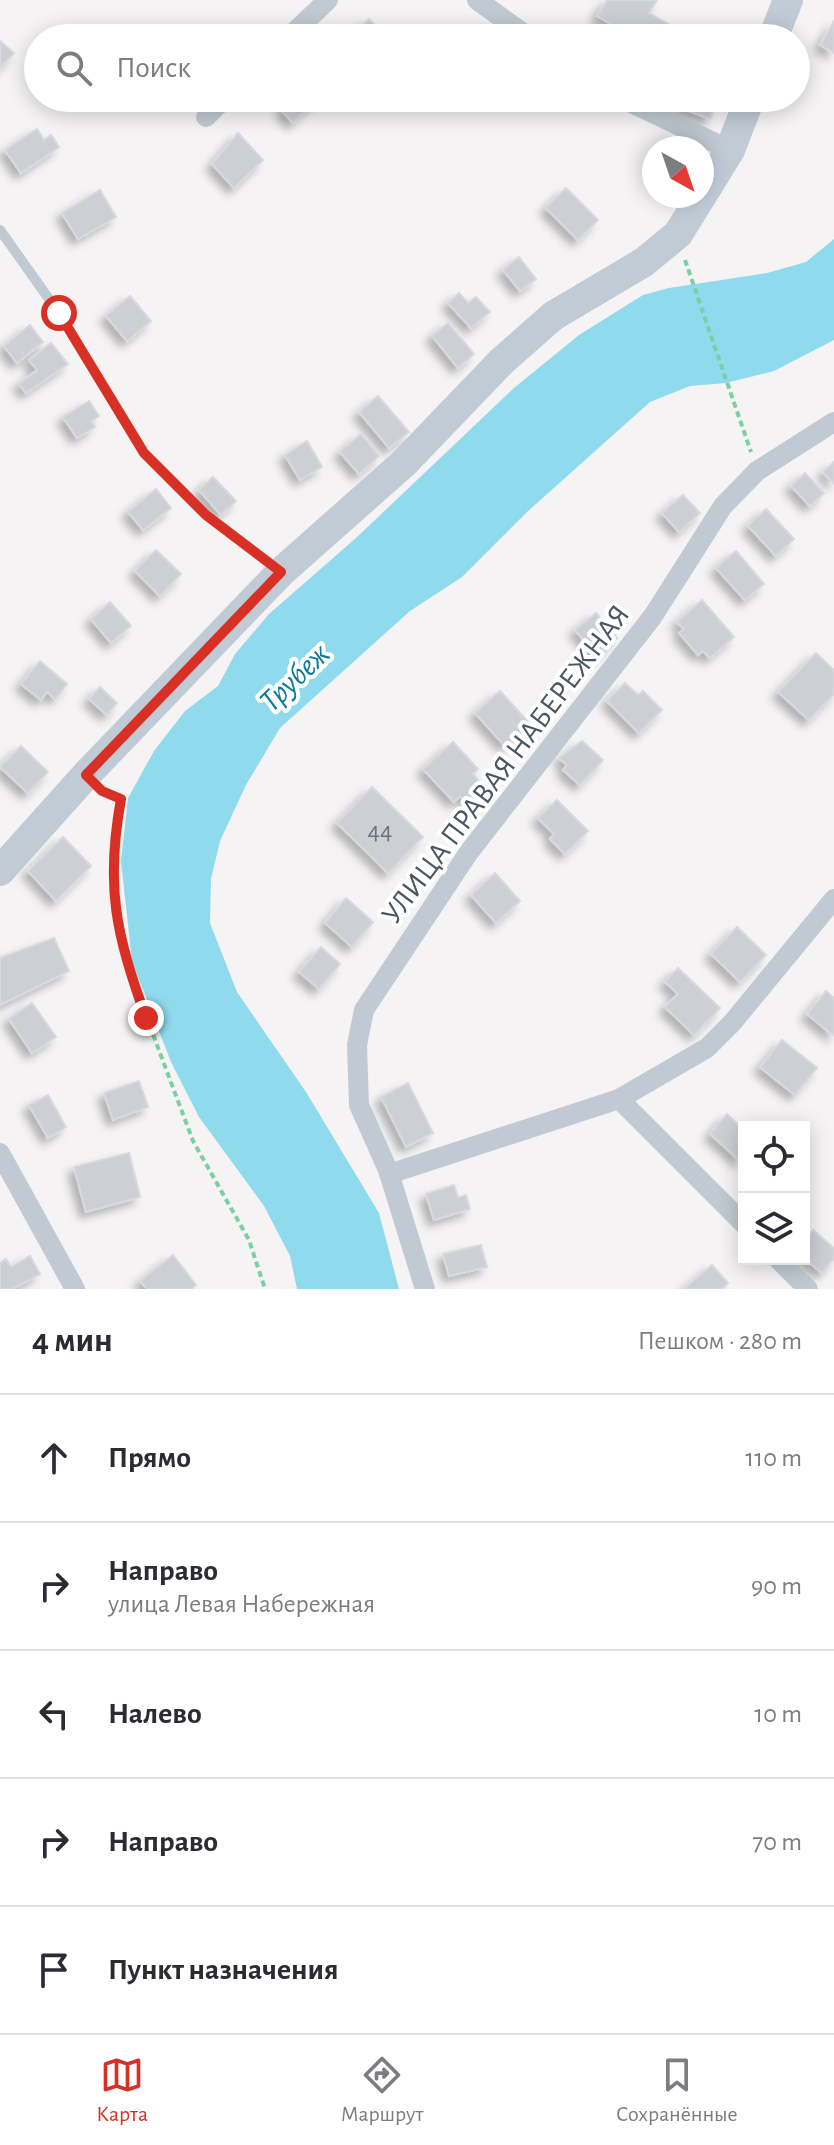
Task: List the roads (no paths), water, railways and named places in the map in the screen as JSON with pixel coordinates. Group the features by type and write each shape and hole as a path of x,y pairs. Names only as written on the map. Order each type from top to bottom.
{"street":[{"path":"303,24 328,0"},
{"path":"478,0 511,24"},
{"path":"779,24 788,0"},
{"path":"206,117 211,112"},
{"path":"650,112 730,150"},
{"path":"0,871 86,775 281,572 404,463 502,361 553,316 644,262 678,234 730,150 745,112"},
{"name":"УЛИЦА ПРАВАЯ НАБЕРЕЖНАЯ","path":"425,1289 389,1174 359,1105 357,1045 364,1010 469,852 653,616 723,506 757,471 834,422"},
{"path":"389,1174 619,1099 707,1048 732,1023 834,899"},
{"path":"619,1099 738,1218"},
{"path":"0,1153 75,1289"},
{"path":"784,1265 808,1289"}],"lane":[{"path":"0,230 59,313 144,453 206,515 281,572"}],"water":[{"name":"Трубеж","path":"834,239 834,340 774,371 726,383 690,386 650,402 527,512 462,577 410,611 280,728 246,785 220,841 211,879 210,923 237,992 306,1092 379,1213 399,1289 297,1289 290,1256 264,1206 199,1117 171,1062 132,961 121,861 128,798 154,751 185,711 218,686 235,654 269,614 356,538 514,388 579,335 643,295 767,273 806,262"}]}
